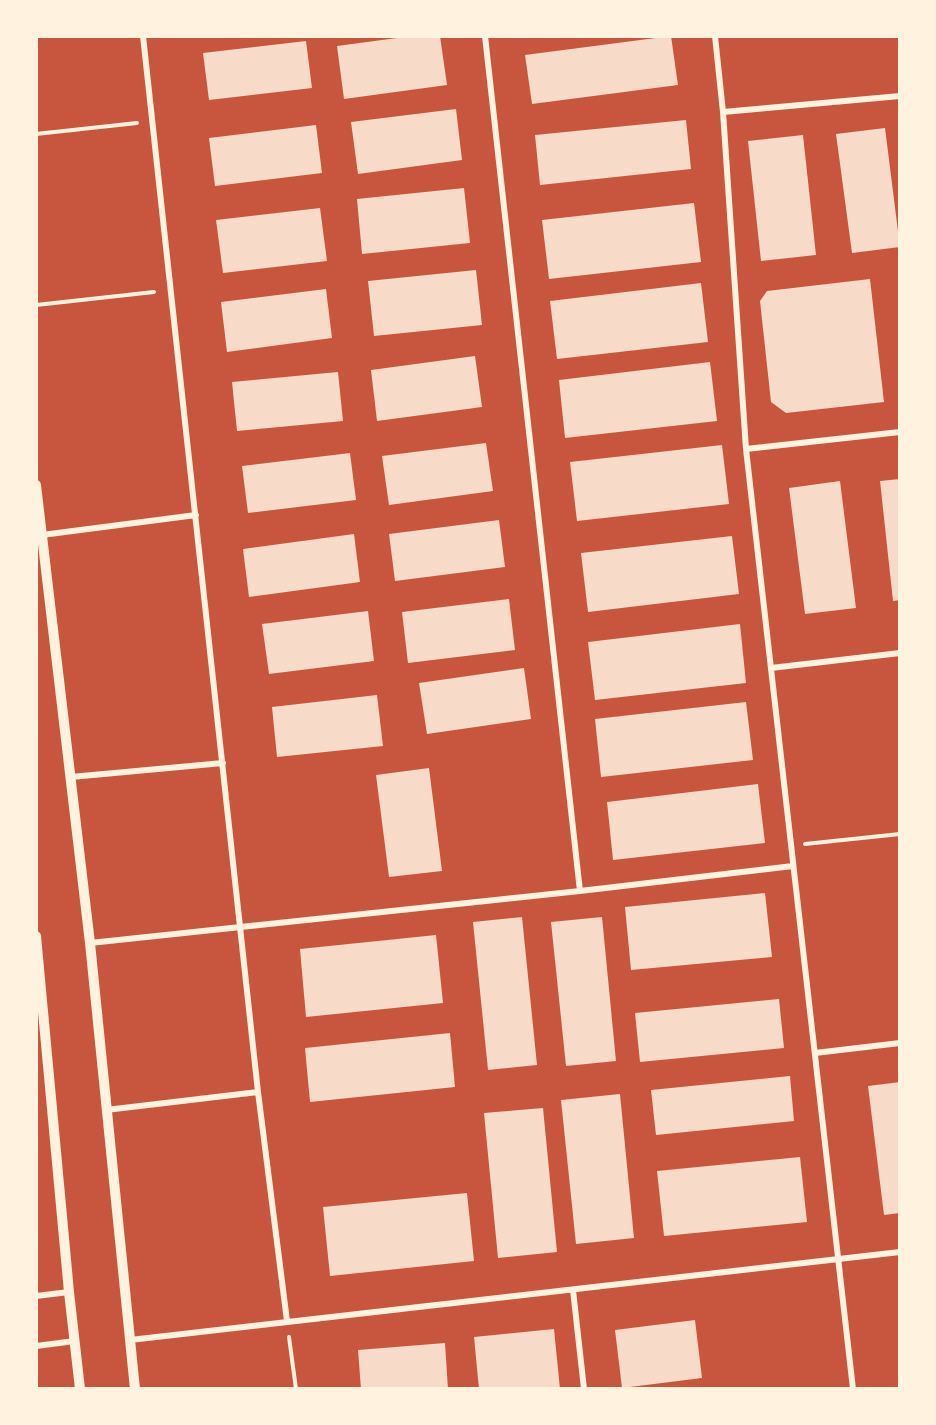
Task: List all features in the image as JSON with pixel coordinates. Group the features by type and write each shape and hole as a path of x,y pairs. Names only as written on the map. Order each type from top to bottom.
{"street":[{"path":"143,36 258,1092 287,1321"},
{"path":"485,36 580,891"},
{"path":"715,36 723,112 746,449 853,1389"},
{"path":"723,112 900,96"},
{"path":"746,449 900,432"},
{"path":"36,485 90,943 135,1389"},
{"path":"42,534 196,515"},
{"path":"771,668 900,652"},
{"path":"71,777 223,763"},
{"path":"90,943 793,866"},
{"path":"36,936 80,1389"},
{"path":"815,1053 900,1043"},
{"path":"106,1110 258,1092"},
{"path":"130,1340 900,1252"},
{"path":"573,1290 584,1389"},
{"path":"36,1296 69,1292"},
{"path":"36,1346 75,1341"}],"path":[{"path":"36,134 152,121"},
{"path":"36,305 171,290"},
{"path":"828,842 900,834"},
{"path":"287,1321 296,1389"}],"building":[{"path":"412,36 440,36 447,85 344,99 337,46"},
{"path":"671,36 678,85 532,104 525,55"},
{"path":"306,41 312,88 209,100 203,53"},
{"path":"456,109 462,160 358,174 351,122"},
{"path":"686,120 691,169 540,185 535,135"},
{"path":"316,125 322,173 215,186 209,138"},
{"path":"885,128 900,247 852,253 836,134"},
{"path":"803,135 816,255 761,261 748,141"},
{"path":"464,188 470,243 362,254 357,199"},
{"path":"694,203 701,262 549,279 542,220"},
{"path":"320,208 327,261 223,273 216,220"},
{"path":"476,270 482,325 374,336 368,281"},
{"path":"870,279 884,402 786,413 771,402 760,301 767,291"},
{"path":"701,283 708,342 557,359 550,301"},
{"path":"326,289 332,338 227,352 221,302"},
{"path":"475,356 482,407 377,421 371,370"},
{"path":"710,362 717,421 565,438 559,380"},
{"path":"338,372 343,421 237,431 232,382"},
{"path":"486,443 493,491 389,505 382,456"},
{"path":"722,445 729,504 577,521 570,462"},
{"path":"350,453 356,500 248,513 242,466"},
{"path":"900,479 900,600 893,601 880,481"},
{"path":"840,481 856,608 805,614 789,488"},
{"path":"499,520 505,567 395,581 389,534"},
{"path":"354,534 360,582 249,597 243,549"},
{"path":"732,536 739,594 588,612 581,553"},
{"path":"509,599 515,650 408,663 402,612"},
{"path":"368,611 374,661 269,674 262,624"},
{"path":"740,624 746,683 595,700 588,642"},
{"path":"524,668 531,719 427,734 419,683"},
{"path":"377,695 383,746 277,757 272,707"},
{"path":"746,702 753,760 601,777 595,719"},
{"path":"429,768 442,871 389,877 376,775"},
{"path":"758,784 765,843 613,860 607,802"},
{"path":"765,893 772,957 631,970 625,907"},
{"path":"522,917 537,1065 488,1070 473,922"},
{"path":"602,917 616,1061 566,1066 551,922"},
{"path":"436,935 443,1003 306,1017 300,949"},
{"path":"779,999 784,1048 640,1062 635,1013"},
{"path":"450,1033 455,1087 310,1102 305,1048"},
{"path":"790,1076 794,1121 656,1135 651,1090"},
{"path":"900,1082 900,1213 884,1215 868,1086"},
{"path":"620,1094 634,1238 576,1244 561,1100"},
{"path":"543,1108 557,1252 498,1258 484,1113"},
{"path":"800,1157 807,1222 664,1236 657,1171"},
{"path":"467,1193 474,1261 330,1276 323,1207"},
{"path":"695,1320 702,1378 622,1388 615,1330"},
{"path":"554,1329 560,1389 479,1389 474,1337"},
{"path":"445,1343 448,1389 361,1389 358,1350"}]}
